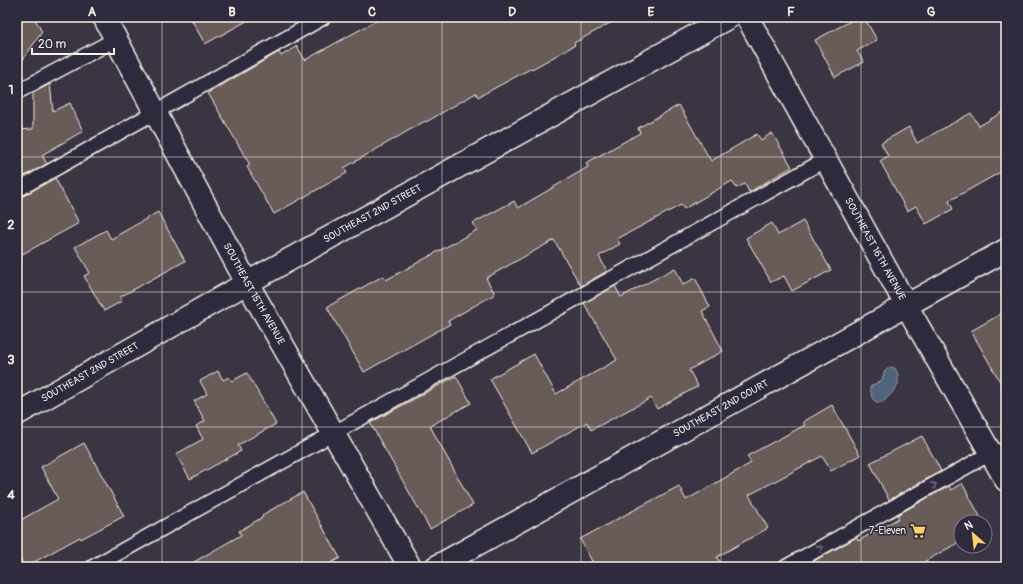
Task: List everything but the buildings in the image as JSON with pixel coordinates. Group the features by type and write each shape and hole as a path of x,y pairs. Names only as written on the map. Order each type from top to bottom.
{"street":[{"name":"SOUTHEAST 15TH AVENUE","path":"104,17 248,283 410,567"},
{"name":"SOUTHEAST 2ND STREET","path":"17,414 248,283 729,17"},
{"name":"SOUTHEAST 16TH AVENUE","path":"747,17 906,305 998,452 1006,480"},
{"name":"SOUTHEAST 2ND COURT","path":"436,567 1006,250"}],"lane":[{"path":"17,190 324,17"},
{"path":"17,92 116,39"},
{"path":"93,567 825,160"},
{"path":"786,567 998,452"}],"water":[{"path":"889,367 895,368 898,375 898,384 883,402 876,402 872,398 870,387 882,380 884,372"}],"place":[{"name":"7-Eleven","path":"918,531"}]}
